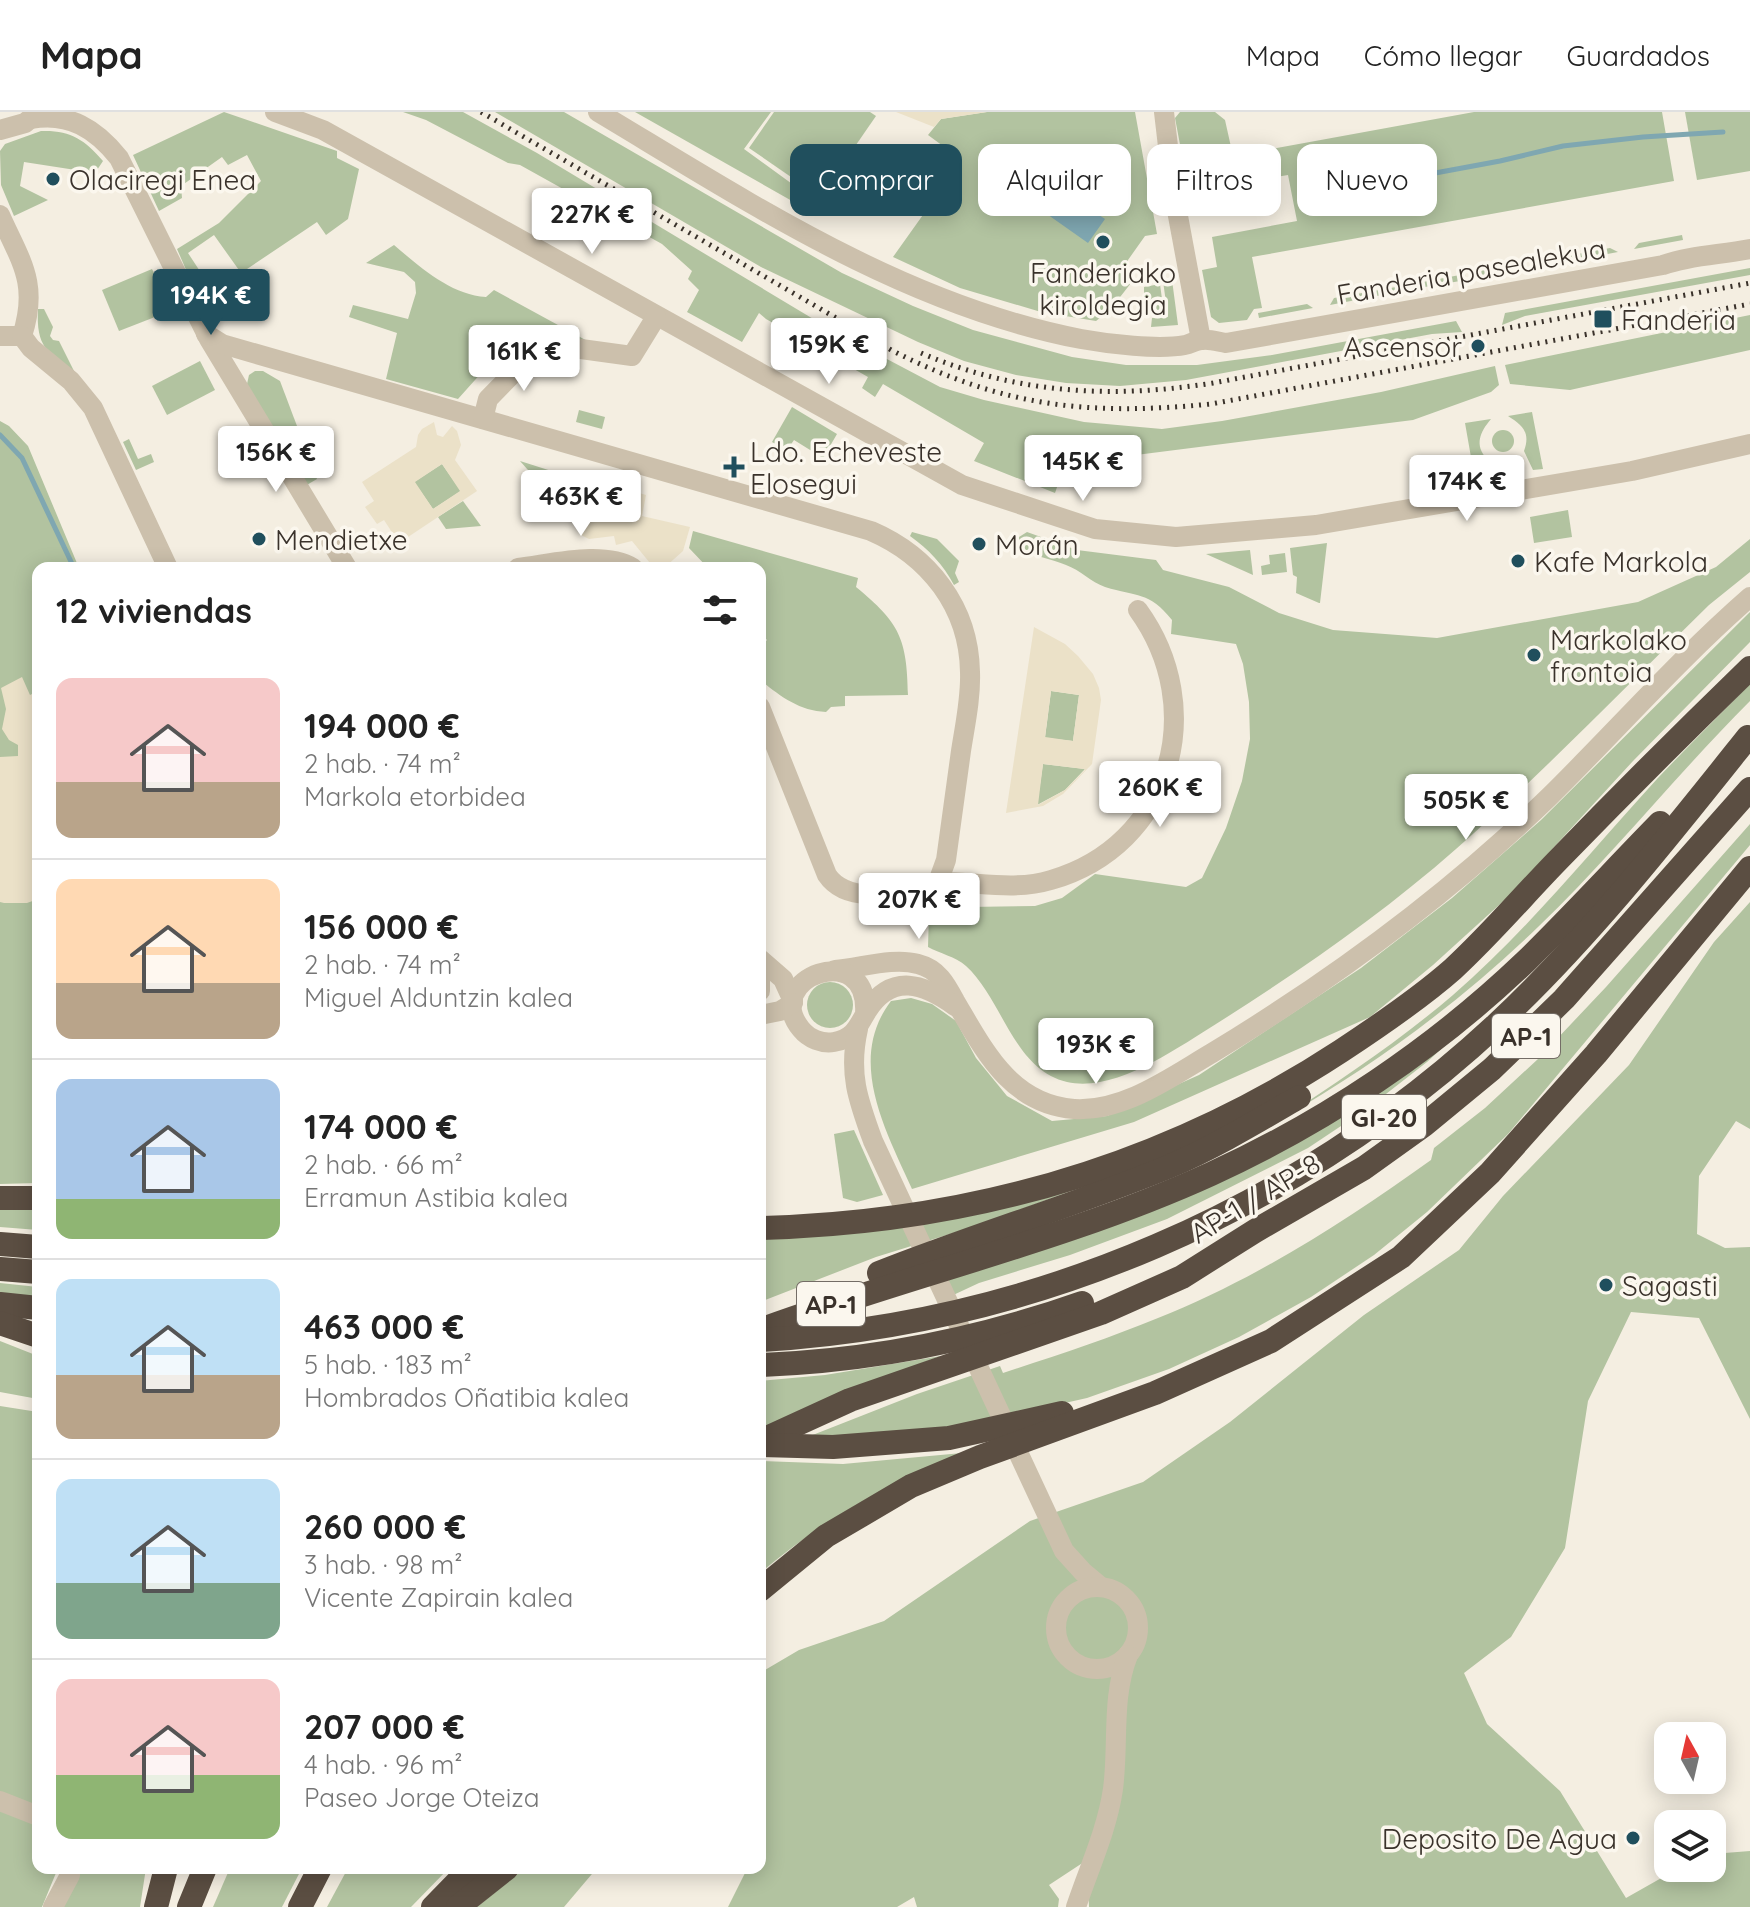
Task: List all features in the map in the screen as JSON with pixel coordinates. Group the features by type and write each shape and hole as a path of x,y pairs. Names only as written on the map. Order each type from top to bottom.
{"highway":[{"path":"766,1228 861,1223 980,1204 1160,1149 1296,1080 1365,1035 1452,969 1750,668"},
{"path":"766,1321 901,1273 1027,1220 1171,1165 1240,1131 1304,1094 1385,1040 1461,978 1545,893 1696,720"},
{"name":"AP-1 / AP-8","path":"766,1328 901,1273 1045,1237 1165,1193 1259,1150 1320,1117 1430,1042 1524,962 1749,736"},
{"name":"GI-20","path":"766,1339 903,1323 1002,1301 1118,1263 1228,1213 1338,1149 1449,1067 1541,980 1625,888 1749,736"},
{"name":"AP-1 / AP-8","path":"766,1440 850,1400 1101,1313 1182,1277 1364,1168 1424,1125 1492,1069 1564,999 1750,789"},
{"path":"766,1585 826,1536 911,1486 980,1457 1155,1393 1271,1341 1401,1257 1490,1173 1596,1054 1750,868"},
{"path":"0,1198 32,1198"},
{"path":"766,1365 838,1359 906,1349 1008,1326 1148,1279 1255,1231"},
{"path":"0,1244 32,1247"},
{"path":"0,1269 32,1272"},
{"path":"0,1304 32,1307"},
{"path":"0,1323 32,1334"},
{"path":"766,1443 833,1447 949,1438 1155,1393"},
{"path":"156,1907 164,1874"},
{"path":"189,1907 203,1874"},
{"path":"300,1907 317,1874"},
{"path":"433,1907 465,1874"},
{"path":"458,1907 499,1874"}],"street":[{"path":"275,112 323,130 962,485 1095,529 1120,534 1176,537 1262,531 1376,516 1632,471 1750,444"},
{"name":"Fanderia pasealekua","path":"598,112 877,271 929,294 1002,319 1083,339 1140,345 1185,345 1201,340 1226,343 1663,265 1687,257 1709,257 1750,249"},
{"path":"1164,112 1175,203 1201,340"},
{"path":"1,131 18,127 34,115 61,115 92,131 119,158 206,334 226,358 343,562"},
{"path":"0,215 29,284 29,313 22,336"},
{"path":"481,418 488,399 536,350 559,346 632,356 656,317"},
{"path":"0,336 22,336"},
{"path":"22,336 31,348 71,381 91,406 165,562"},
{"path":"226,358 263,356 871,531 901,546 926,567 955,608 970,658 967,711 946,860 938,882"},
{"path":"570,562 604,558 621,562"},
{"path":"766,1014 780,1011 793,1002 796,992 817,972 899,962 923,965 942,978 999,1071 1022,1091 1065,1108 1097,1108 1128,1099 1163,1081 1299,997 1352,961 1452,883 1547,799 1688,655 1750,597"},
{"path":"766,722 827,875 841,889 862,894 938,882 1010,887 1048,881 1083,868 1099,858 1140,820 1151,804 1172,752 1175,714 1172,686 1165,659 1138,610"},
{"path":"766,964 783,979 797,1022 809,1037 818,1041 844,1040 862,1022 877,997 896,986 909,985 937,993 961,1010"},
{"path":"835,970 853,978 866,1004 853,1055 853,1082"},
{"path":"818,1041 838,1059 853,1082 873,1141 1064,1551 1101,1587"},
{"path":"1064,1551 1067,1577 1056,1635 1067,1657 1084,1667 1103,1686 1116,1711"},
{"path":"1059,1610 1076,1592 1101,1587 1125,1597 1138,1619 1135,1644 1119,1682 1117,1755 1112,1793 1095,1856 1076,1907"},
{"path":"1084,1667 1100,1670 1111,1667 1128,1655"},
{"path":"0,1801 32,1814"},
{"path":"53,1907 70,1874"}],"green space":[{"path":"224,112 337,151 337,158 359,169 348,219 326,235 317,222 241,273 214,235 188,253 209,285 228,274 233,280 200,302 177,249 219,223 261,181 247,155 228,165 222,157 181,186 182,198 159,211 133,155"},
{"path":"403,112 463,112 830,329 940,387 984,400 1084,422 1162,429 1381,392 1495,366 1499,385 1491,392 1413,420 1065,464 1055,493 974,461 984,443 883,384 875,397 862,388 868,377 759,313 742,342 687,312 699,290 688,279 692,271 662,244 520,165 508,163 426,120"},
{"path":"495,112 564,112 842,273 973,330 1072,357 1126,365 1197,365 1272,355 1456,321 1462,332 1432,334 1186,380 1120,386 1066,383 1016,375 964,361 918,342 761,267"},
{"path":"635,112 771,112 744,149 790,182 790,200"},
{"path":"774,112 870,112 876,116 857,144 790,144 790,176 749,148"},
{"path":"987,112 1135,112 1147,179 1147,216 1154,216 1157,234 1145,236 1128,260 1125,274 1131,283 1110,310 1096,321 1041,312 960,288 893,257 922,216 962,216 962,144 940,144 928,135 941,119"},
{"path":"1180,112 1215,112 1225,120 1230,144 1180,144 1175,118"},
{"path":"1474,112 1662,112 1674,181 1252,257 1262,308 1254,309 1247,320 1219,323 1211,317 1202,270 1217,267 1212,237 1297,221 1288,175 1281,176 1281,147 1297,144 1297,216 1437,216 1437,144 1299,144"},
{"path":"1685,112 1750,112 1750,171 1697,180"},
{"path":"41,131 76,137 103,161 95,173 24,162 20,186 48,200 14,216 1,185 0,151 5,144"},
{"path":"1682,235 1683,240 1634,249 1639,243"},
{"path":"394,245 425,271 448,285 486,297 494,290 591,343 545,337 514,344 501,353 458,399 386,379 397,333 349,317 353,305 408,319 416,293 415,282 404,272 366,263"},
{"path":"1610,248 1618,252 1544,266 1550,259"},
{"path":"1522,264 1530,268 1481,277 1480,271"},
{"path":"1750,268 1750,275 1525,316 1502,325 1505,313"},
{"path":"152,269 173,310 119,331 102,290"},
{"path":"1465,274 1466,280 1419,288 1423,282"},
{"path":"1172,280 1178,325 1151,327 1152,318 1168,317 1163,281"},
{"path":"1160,284 1164,314 1149,316 1147,303 1144,303 1144,287"},
{"path":"1396,287 1403,291 1330,305 1334,298"},
{"path":"1307,304 1313,308 1259,318 1258,313"},
{"path":"38,309 44,309 53,327 50,336 59,341 75,373 45,347 39,332"},
{"path":"1750,315 1750,350 1570,390 1510,384 1505,365"},
{"path":"200,361 215,390 167,415 152,386"},
{"path":"263,371 280,381 317,479 305,486 247,384 249,375"},
{"path":"792,407 837,434 823,458 794,440 787,450 772,442"},
{"path":"579,410 605,417 602,429 576,422"},
{"path":"1532,412 1543,469 1533,470 1524,451 1526,434 1508,416"},
{"path":"1491,419 1480,439 1487,459 1486,478 1475,480 1465,423"},
{"path":"0,421 28,446 76,562 32,562 32,1183 0,1184"},
{"path":"1503,430 1511,433 1514,441 1511,449 1503,452 1495,449 1492,441 1495,433"},
{"path":"129,439 138,459 151,454 154,462 136,470 123,442"},
{"path":"520,461 583,481 575,523"},
{"path":"442,464 461,491 433,509 414,482"},
{"path":"463,501 481,526 446,529 438,517"},
{"path":"1568,510 1572,537 1534,543 1530,517"},
{"path":"693,531 858,578 856,587 883,611 898,634 906,660 908,695 845,696 845,706 831,707 826,712 799,706 783,697 766,685 766,562 702,562 689,548"},
{"path":"912,532 937,539 959,561 955,573 959,582 954,585 935,558 910,536"},
{"path":"1027,532 1077,550 1156,560 1163,570 1229,587 1279,613 1333,630 1437,638 1638,602 1716,567 1750,539 1750,572 1709,605 1489,820 1370,919 1279,983 1164,1056 1125,1075 1086,1084 1067,1082 1049,1075 1021,1049 979,980 966,966 928,947 929,913 968,907 1035,906 1062,898 1095,874 1186,887 1202,878 1226,828 1242,781 1250,739 1249,702 1243,664 1236,644 1171,634 1172,620 1149,599 1105,587 1071,567 1018,548 1019,537"},
{"path":"1327,543 1319,603 1296,593 1297,577 1293,575 1290,548"},
{"path":"1250,550 1253,575 1206,554"},
{"path":"1285,553 1287,572 1262,575 1261,566 1270,564 1269,555"},
{"path":"1750,612 1750,642 1633,761 1510,895 1370,1017 1134,1122 912,1189 882,1120 871,1071 872,1047 878,1024 891,1001 911,998 932,1004 956,1021 976,1058 1007,1096 1052,1121 1107,1116 1199,1075 1361,968 1452,898 1541,820"},
{"path":"1750,684 1750,701 1592,872 1508,955 1416,1031 1281,1119 1391,1044 1481,970 1657,779"},
{"path":"1051,691 1079,695 1073,741 1045,738"},
{"path":"1043,764 1085,769 1065,790 1037,805"},
{"path":"1750,824 1750,845 1508,1134 1427,1212 1374,1255 1311,1297 1239,1337 1169,1369 1087,1398 954,1428 805,1438 917,1394 1000,1366 1003,1373 1139,1326 1230,1285 1333,1227 1431,1160 1434,1148 1485,1108 1538,1059"},
{"path":"1750,902 1750,1129 1736,1121 1699,1176 1697,1234 1725,1248 1750,1247 1750,1419 1699,1318 1631,1312 1588,1401 1565,1548 1511,1637 1464,1673 1487,1724 1560,1791 1626,1898 1654,1882 1726,1882 1726,1853 1750,1851 1750,1907 1089,1907 1087,1860 1049,1885 1059,1899 1058,1907 917,1907 914,1897 897,1907 728,1907 744,1874 766,1874 766,1669 799,1650 884,1621 1030,1521 1143,1482 1230,1422 1364,1315 1459,1250 1503,1196 1629,1065 1714,942"},
{"path":"830,982 846,989 853,1005 846,1021 830,1028 814,1021 807,1005 814,989"},
{"path":"1474,1019 1427,1062 1368,1108 1308,1148 1167,1219 1070,1255 979,1283 949,1297 943,1280 1143,1213"},
{"path":"854,1130 883,1195 857,1202 843,1198 834,1134"},
{"path":"1109,1177 979,1225 876,1257 766,1300 766,1237"},
{"path":"32,1209 32,1230 0,1227 0,1210"},
{"path":"0,1283 32,1286 32,1298 0,1295"},
{"path":"0,1341 32,1354 32,1398 0,1392"},
{"path":"941,1356 838,1394 766,1428 766,1380 825,1375"},
{"path":"0,1406 32,1411 32,1808 0,1796"},
{"path":"962,1453 856,1505 766,1568 766,1461 843,1464"},
{"path":"0,1807 32,1821 32,1874 56,1874 42,1907 0,1907"},
{"path":"70,1874 145,1874 140,1907 60,1907"},
{"path":"227,1874 299,1874 282,1907 213,1907"},
{"path":"345,1874 443,1874 411,1907 327,1907"},
{"path":"518,1874 592,1874 564,1907 477,1907"}],"shaded area":[{"path":"896,112 987,112 941,119 934,127"},
{"path":"434,422 437,435 443,437 452,426 457,431 461,445 455,460 477,491 399,543 384,520 377,524 365,507 374,501 362,482 416,447 422,429","holes":["442,464 460,491 433,509 415,482"]},
{"path":"588,478 646,495 642,516 690,527 683,551 671,562 649,562 632,541 616,545 614,536 589,539 581,535"},
{"path":"1034,627 1065,644 1078,656 1093,674 1099,688 1101,700 1092,764 1063,794 1043,806 1006,813","holes":["1051,691 1079,695 1073,741 1045,737","1043,764 1084,769 1085,770 1065,790 1038,805"]},
{"path":"22,677 32,694 32,901 27,903 0,902 0,757 18,756 18,745 9,740 2,729 6,709 1,688"}],"water":[{"path":"1050,216 1100,216 1105,219 1088,243"}],"waterway":[{"path":"1437,173 1563,146 1723,132"},
{"path":"0,435 22,458 71,562"}],"railway":[{"path":"481,112 893,351 972,385 1048,403 1125,409 1211,404 1750,304"},
{"path":"921,353 957,367 1029,385 1102,391 1175,388 1750,283"}],"place":[{"name":"Olaciregi Enea","path":"53,179"},
{"name":"Fanderiako kiroldegia","path":"1103,242"},
{"name":"Fanderia","path":"1603,319"},
{"name":"Ascensor","path":"1478,346"},
{"name":"Ldo. Echeveste Elosegui","path":"734,467"},
{"name":"Mendietxe","path":"259,539"},
{"name":"Morán","path":"979,544"},
{"name":"Kafe Markola","path":"1518,561"},
{"name":"Markolako frontoia","path":"1534,655"},
{"name":"Sagasti","path":"1606,1285"},
{"name":"Deposito De Agua","path":"1633,1838"}]}
